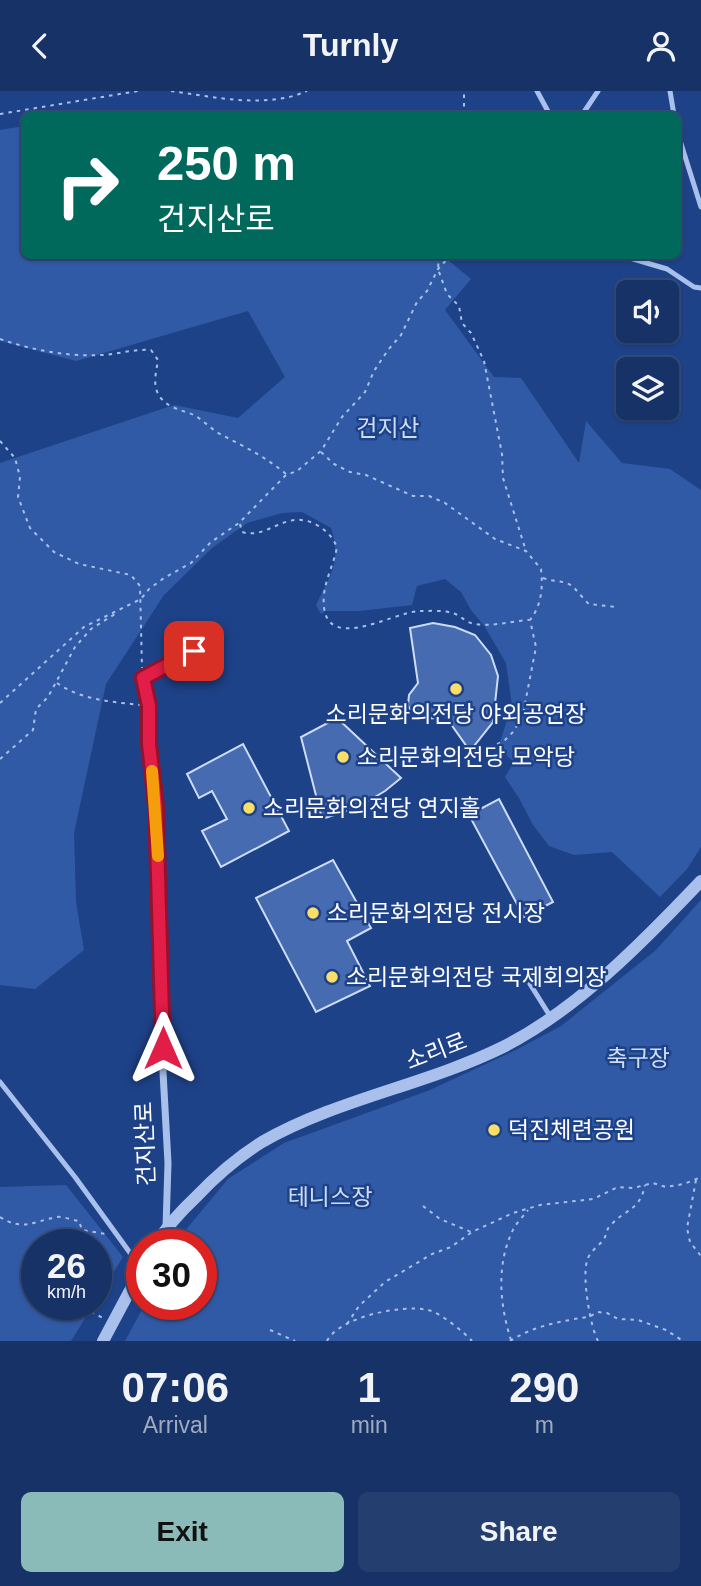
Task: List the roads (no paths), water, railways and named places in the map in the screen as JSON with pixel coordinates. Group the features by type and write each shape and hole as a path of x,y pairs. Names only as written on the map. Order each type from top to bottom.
{"street":[{"name":"건지산로","path":"143,678 149,706 149,744 156,806 168,1163 166,1227"},
{"name":"소리로","path":"166,1227 231,1164 262,1142 305,1121 465,1063 504,1046 584,992 645,940 701,881"},
{"path":"103,1341 126,1298"}],"lane":[{"path":"537,91 548,112"},
{"path":"584,112 598,91"},
{"path":"670,91 674,112"},
{"path":"681,144 701,208"},
{"path":"633,259 667,269 694,287 701,288"},
{"path":"143,678 194,651"},
{"path":"530,984 550,1016"},
{"path":"0,1082 126,1245"}],"place":[{"name":"소리문화의전당 야외공연장","path":"456,689"},
{"name":"소리문화의전당 모악당","path":"343,757"},
{"name":"소리문화의전당 연지홀","path":"249,808"},
{"name":"소리문화의전당 전시장","path":"313,913"},
{"name":"소리문화의전당 국제회의장","path":"332,977"},
{"name":"덕진체련공원","path":"494,1130"}],"park label":[{"name":"건지산","path":"388,428"},
{"name":"축구장","path":"638,1058"},
{"name":"테니스장","path":"330,1197"}]}
